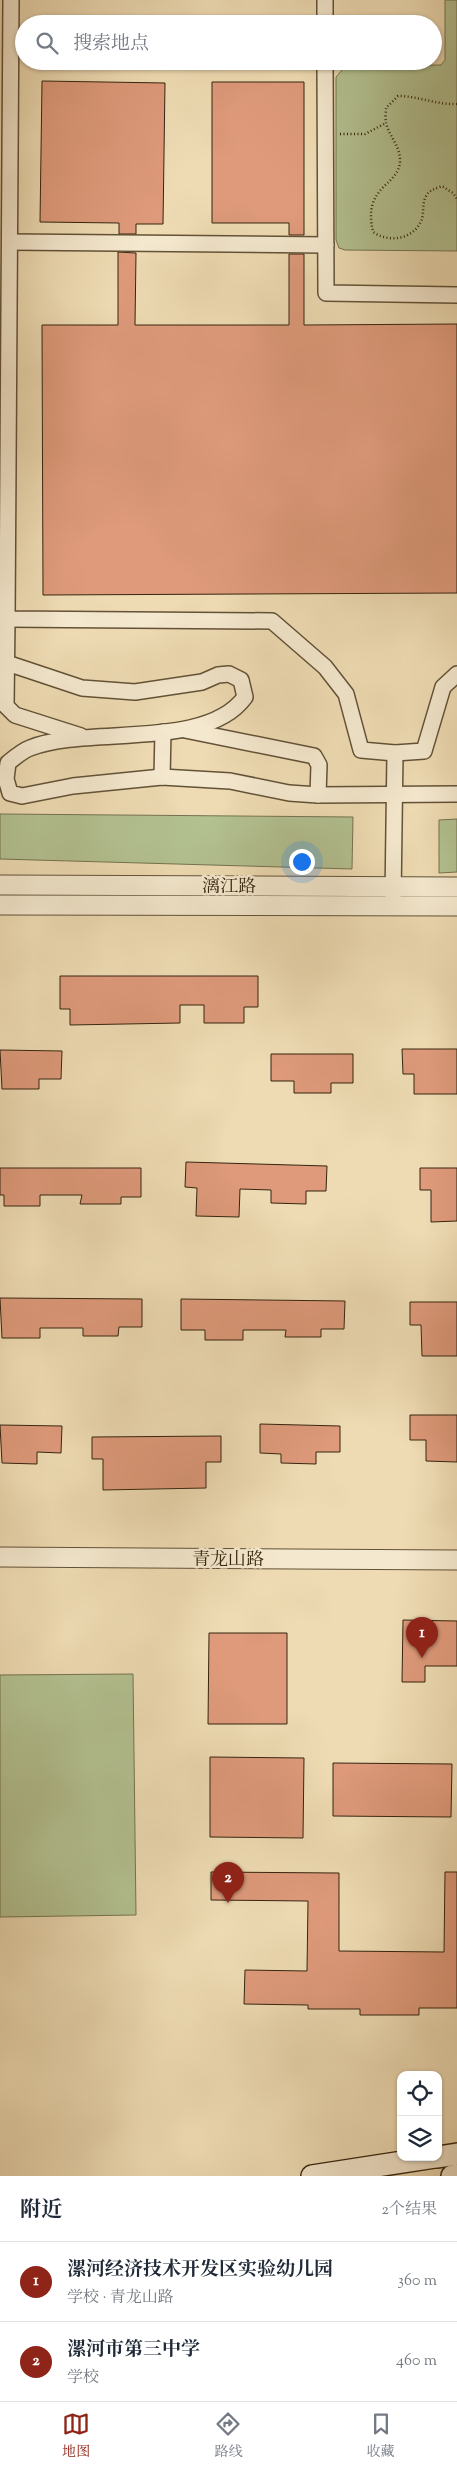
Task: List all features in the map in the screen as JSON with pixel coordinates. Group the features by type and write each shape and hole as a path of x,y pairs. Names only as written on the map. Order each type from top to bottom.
{"main road":[{"path":"442,2156 457,2154"},
{"path":"312,2176 411,2161"},
{"path":"452,2176 457,2175"}],"street":[{"path":"11,0 6,706 15,715 90,738"},
{"path":"325,0 325,15"},
{"path":"325,70 326,293 457,295"},
{"path":"10,242 326,245"},
{"path":"7,619 272,621 325,667 346,694 361,750 395,753 424,751 444,687 457,674"},
{"path":"7,664 82,688 136,692 202,682 218,674 229,674 241,680 245,697 238,707 228,715 184,730 90,738 29,748 8,763 6,779 10,793 22,796 73,786 162,777 230,781 289,793 318,795 457,794"},
{"path":"227,737 228,715"},
{"path":"46,726 46,744"},
{"path":"184,730 227,737 314,756 319,765 318,795"},
{"path":"162,777 163,732"},
{"path":"392,907 395,753"},
{"name":"漓江路","path":"0,885 457,887"},
{"name":"漓江路","path":"0,905 457,906"},
{"name":"青龙山路","path":"0,1557 457,1560"}],"path":[{"path":"457,104 448,104 412,96 398,96 386,108 386,123 397,147 400,160 397,172 377,192 369,215 373,232 382,238 397,240 415,231 422,219 425,197 431,190 442,186 453,193 457,199"},
{"path":"325,134 365,134 386,123"}],"green space":[{"path":"445,0 457,0 457,251 345,250 339,248 336,240 336,77 342,70 442,70 442,64 445,60"},
{"path":"0,814 353,817 352,869 0,859"},
{"path":"457,819 457,872 439,873 439,820"},
{"path":"133,1674 136,1915 0,1917 0,1675"}],"building":[{"path":"42,81 165,83 163,224 136,224 136,234 119,234 119,223 40,222"},
{"path":"212,82 304,82 304,235 289,235 289,223 212,223"},
{"path":"118,252 136,253 135,325 289,325 289,254 304,254 304,325 457,324 457,593 43,595 42,325 118,325"},
{"path":"60,976 258,976 258,1007 244,1007 244,1023 204,1023 204,1005 180,1005 180,1023 70,1025 70,1009 60,1009"},
{"path":"402,1049 457,1049 457,1094 414,1094 414,1074 403,1074"},
{"path":"0,1050 62,1051 61,1079 39,1079 39,1089 2,1089"},
{"path":"271,1054 353,1054 353,1083 331,1083 331,1093 294,1093 294,1081 271,1081"},
{"path":"186,1162 327,1166 326,1191 306,1191 306,1204 271,1203 271,1190 240,1189 239,1217 196,1216 197,1188 185,1187"},
{"path":"0,1168 141,1168 141,1197 121,1197 121,1204 80,1204 82,1195 40,1195 40,1206 4,1206 4,1195 0,1195"},
{"path":"420,1168 457,1168 457,1221 431,1222 431,1190 420,1190"},
{"path":"0,1298 142,1299 142,1327 119,1327 118,1336 83,1336 83,1328 40,1328 40,1338 2,1338"},
{"path":"181,1299 345,1301 344,1329 321,1329 321,1337 285,1337 286,1330 243,1330 243,1340 205,1340 205,1330 181,1330"},
{"path":"410,1302 457,1302 457,1356 422,1356 421,1325 410,1325"},
{"path":"410,1415 457,1415 457,1462 426,1461 426,1440 410,1440"},
{"path":"260,1424 340,1426 340,1452 316,1452 316,1464 281,1463 281,1454 260,1453"},
{"path":"0,1425 62,1426 61,1453 37,1452 37,1464 2,1463"},
{"path":"221,1436 221,1462 206,1462 206,1488 103,1490 103,1459 92,1459 92,1437"},
{"path":"403,1620 457,1621 457,1666 425,1666 425,1682 402,1682"},
{"path":"209,1633 287,1633 287,1724 208,1724"},
{"path":"210,1757 304,1758 303,1838 210,1837"},
{"path":"333,1763 452,1764 451,1817 333,1816"},
{"path":"211,1872 339,1873 339,1951 444,1952 445,1872 457,1872 457,2008 419,2008 419,2015 360,2015 360,2009 308,2009 308,2005 244,2004 245,1970 307,1971 308,1901 211,1900"}],"place":[{"name":"漯河经济技术开发区实验幼儿园","path":"422,1658"},
{"name":"漯河市第三中学","path":"228,1903"}]}
